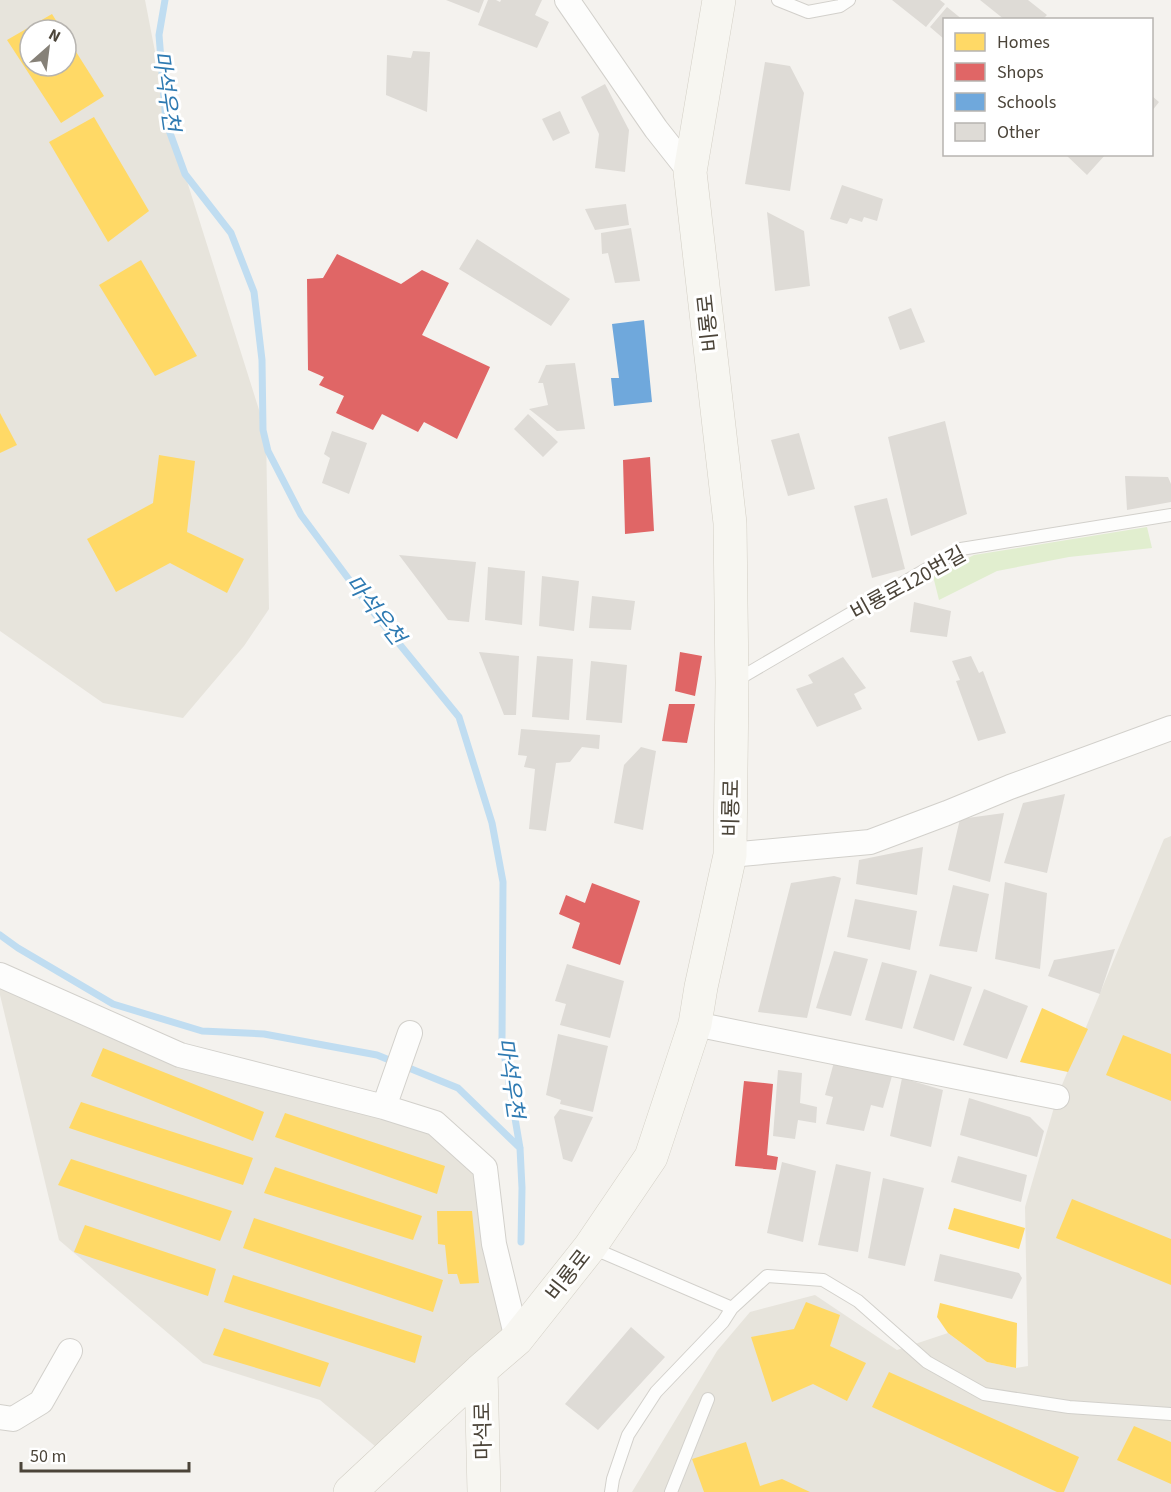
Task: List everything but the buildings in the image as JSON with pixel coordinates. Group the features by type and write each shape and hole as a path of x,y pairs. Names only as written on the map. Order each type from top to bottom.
{"main road":[{"name":"비룡로","path":"350,1492 517,1339 590,1247 651,1157 695,1024 730,855 732,683 730,523 690,172 719,0"},
{"name":"마석로","path":"481,1370 484,1492"}],"street":[{"path":"567,0 656,129 690,172"},
{"path":"730,855 870,842 1010,787 1171,728"},
{"path":"0,975 180,1055 384,1107 435,1123 484,1167 494,1244 517,1339"},
{"path":"695,1024 1058,1097"},
{"path":"384,1107 407,1041"},
{"path":"0,1417 13,1419 41,1402 70,1351"}],"lane":[{"path":"778,0 808,12 840,6 849,0"},
{"name":"비룡로120번길","path":"732,683 961,549 1171,515"},
{"path":"590,1247 732,1308"},
{"path":"611,1492 628,1435 656,1392 723,1322 732,1308 767,1276 823,1280 858,1301 927,1362 984,1394 1069,1407 1171,1414"},
{"path":"671,1492 708,1399"}],"shaded area":[{"path":"0,0 145,0 169,124 266,432 269,609 244,646 183,718 103,703 0,631"},
{"path":"1171,836 1171,1492 632,1492 717,1351 750,1312 815,1295 897,1350 948,1333 987,1362 1016,1368 1028,1366 1025,1207 1057,1097 1164,839"},
{"path":"0,975 180,1055 435,1123 485,1168 517,1339 388,1457 320,1400 203,1363 59,1240 0,995"}],"green space":[{"path":"1147,527 1152,548 1069,557 997,571 939,600 933,576 974,555"}],"waterway":[{"name":"마석우천","path":"165,0 159,35 166,122 185,174 231,233 254,292 262,360 263,430 268,451 301,515 374,613 459,717 492,823 503,882 502,1041 520,1148 521,1242"},
{"path":"0,935 113,1004 202,1031 264,1034 377,1055 458,1088 520,1148"}]}
